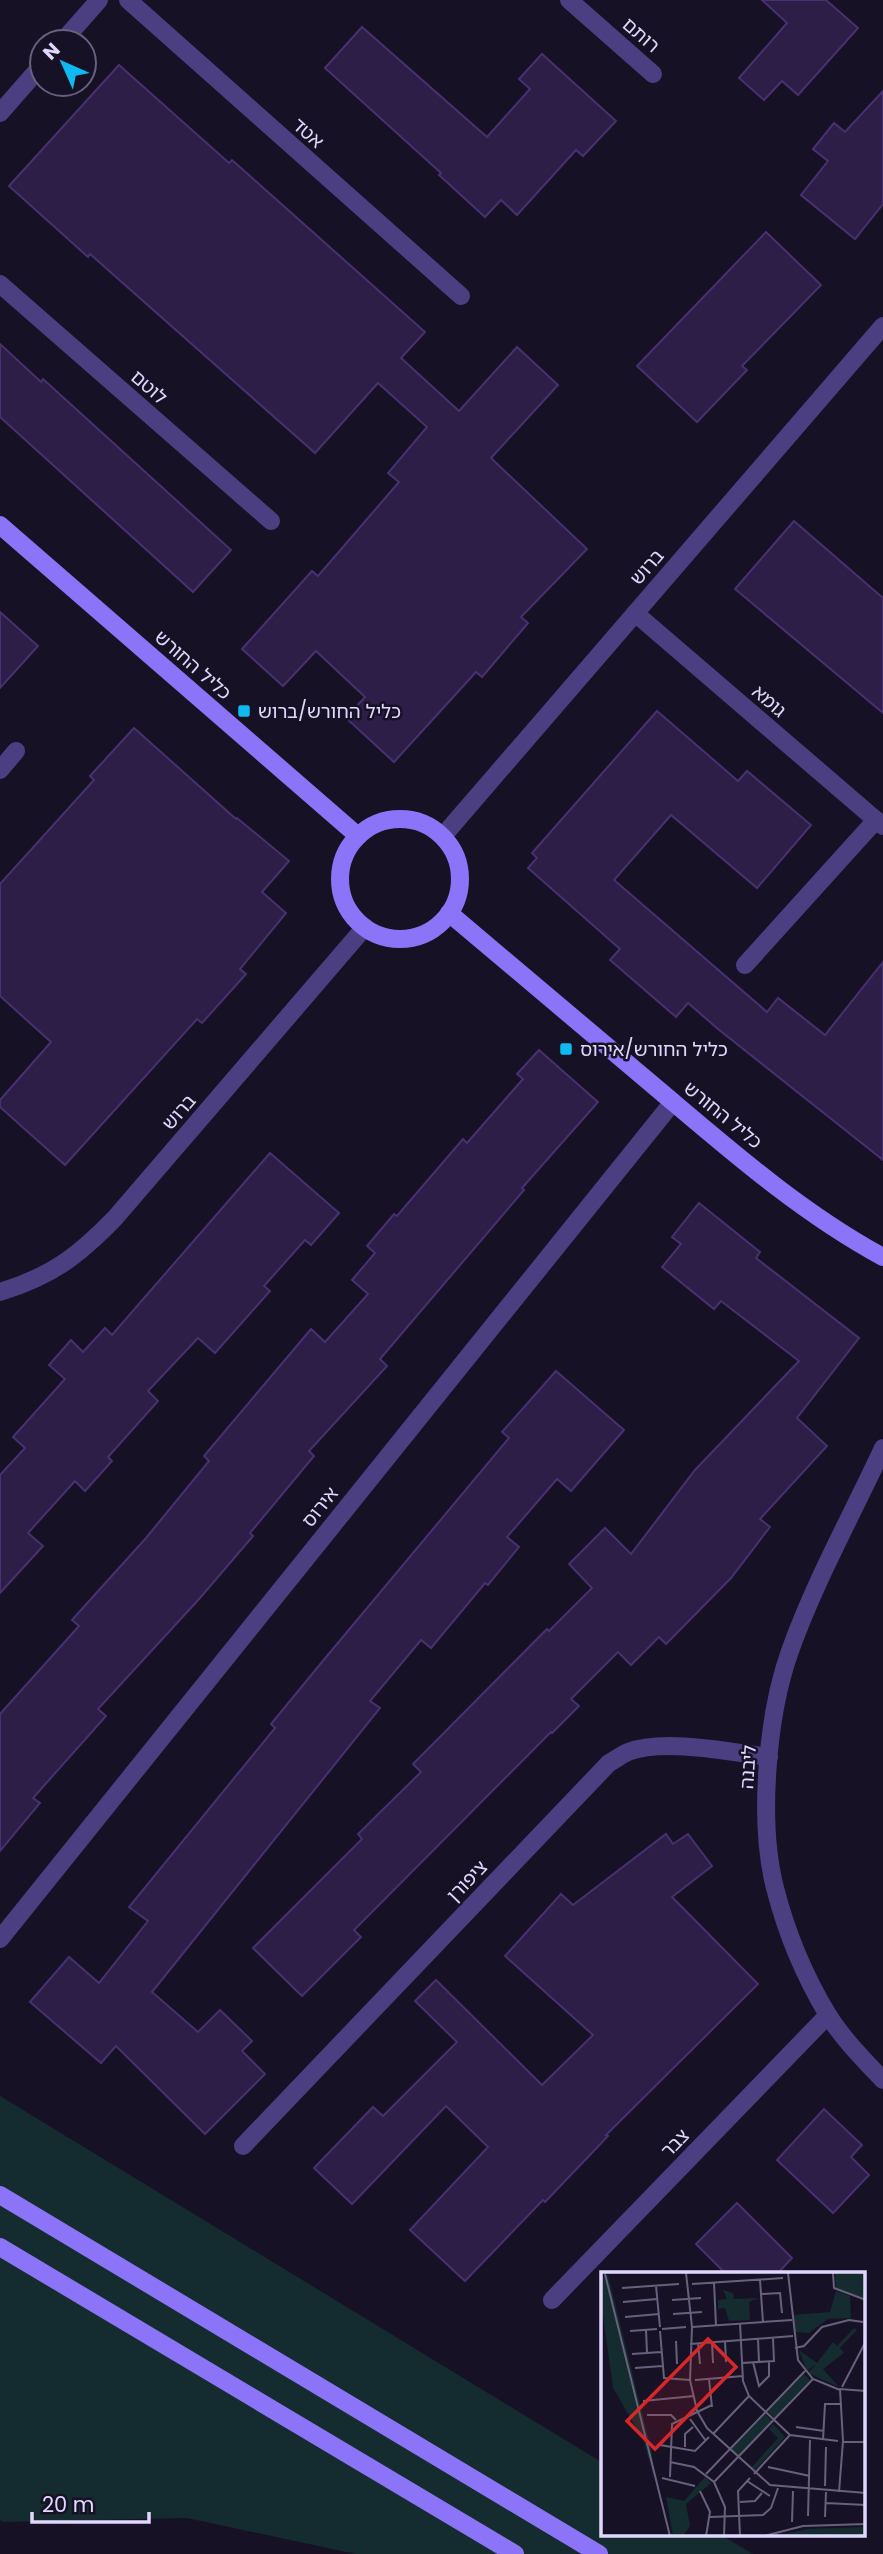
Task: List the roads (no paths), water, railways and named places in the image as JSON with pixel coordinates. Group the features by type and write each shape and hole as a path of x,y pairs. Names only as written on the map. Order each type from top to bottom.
{"street":[{"path":"74,28 99,0"},
{"name":"אטד","path":"128,0 461,296"},
{"name":"רותם","path":"569,0 653,74"},
{"path":"0,113 28,81"},
{"name":"לוטם","path":"0,284 271,520"},
{"name":"ברוש","path":"443,836 883,326"},
{"name":"כליל החורש","path":"0,525 358,836"},
{"name":"גומא","path":"635,613 880,823 746,965"},
{"path":"0,770 16,751"},
{"path":"400,819 419,821 443,836 454,852 459,869 457,897 449,913 435,927 409,938 390,938 365,928 351,914 341,888 343,860 358,836 382,821 400,819"},
{"name":"כליל החורש","path":"449,913 673,1102 795,1199 883,1257"},
{"name":"ברוש","path":"0,1292 23,1285 57,1268 115,1219 365,928"},
{"name":"אירוס","path":"0,1939 673,1102"},
{"name":"ליבנה","path":"883,1448 789,1652 775,1707 769,1757 767,1834 774,1887 798,1956 828,2015 883,2080"},
{"name":"ציפורן","path":"243,2146 609,1763 629,1752 662,1746 769,1757"},
{"name":"צבר","path":"552,2300 828,2015"},
{"path":"0,2195 599,2554"},
{"path":"0,2247 515,2554"}],"place":[{"name":"כליל החורש/ברוש","path":"244,711"},
{"name":"כליל החורש/אירוס","path":"566,1049"}]}
